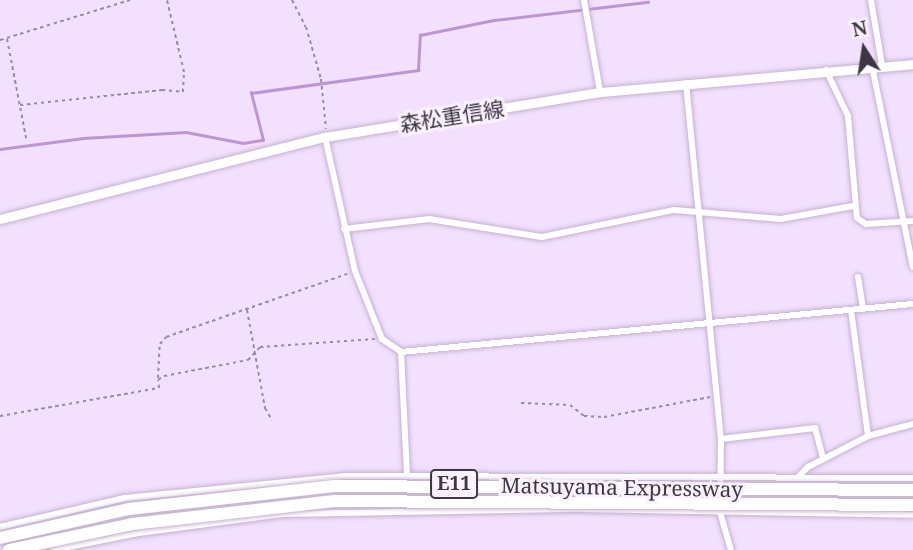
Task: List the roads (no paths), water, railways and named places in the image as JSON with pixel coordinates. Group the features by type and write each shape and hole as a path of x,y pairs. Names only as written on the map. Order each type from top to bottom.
{"highway":[{"name":"Matsuyama Expressway","path":"0,538 129,509 335,486 539,484 913,490"},
{"name":"Matsuyama Expressway","path":"9,550 132,524 335,501 913,505"}],"main road":[{"name":"森松重信線","path":"0,219 325,137 600,92 913,64"}],"street":[{"path":"584,0 600,92"},
{"path":"871,0 882,65"},
{"path":"872,66 913,267"},
{"path":"827,70 848,116 853,206 860,223 913,221"},
{"path":"686,83 700,213 714,396 721,439 720,512 732,550"},
{"path":"325,137 355,271 382,339 401,352 709,326 913,304"},
{"path":"344,229 429,219 542,237 674,210 781,219 853,206"},
{"path":"858,276 863,309"},
{"path":"851,310 868,436"},
{"path":"401,352 407,474"},
{"path":"797,478 823,458 868,436 913,424"},
{"path":"721,439 815,428 823,458"},
{"path":"0,527 125,498 281,480 407,474 913,478"},
{"path":"52,550 139,533 283,514 405,509 913,515"}],"waterway":[{"path":"0,149 83,138 186,132 243,143 263,140 251,93 418,70 420,35 494,20 648,2"}]}
